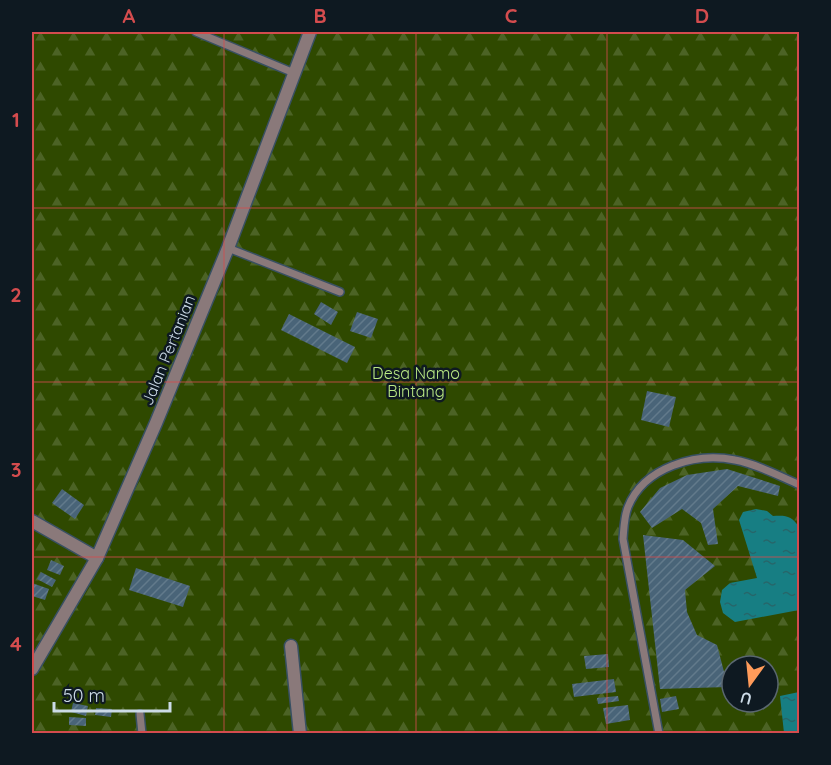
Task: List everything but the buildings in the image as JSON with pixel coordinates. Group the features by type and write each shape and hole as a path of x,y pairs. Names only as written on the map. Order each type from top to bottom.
{"street":[{"name":"Jalan Pertanian","path":"32,669 97,558 156,423 228,248 310,32"},
{"path":"32,521 97,558"},
{"path":"291,646 300,734"}],"lane":[{"path":"196,32 294,73"},
{"path":"228,248 340,292"},
{"path":"660,734 623,539 626,514 634,496 642,486 663,470 687,460 703,458 743,462 800,485"},
{"path":"140,714 142,734"}],"green space":[{"name":"Desa Namo Bintang","path":"32,32 799,32 799,733 32,733"}],"water":[{"path":"756,509 767,511 773,516 788,517 794,520 799,527 799,610 735,622 723,613 720,602 722,590 730,583 757,578 739,520 743,512"},
{"path":"799,692 799,733 784,733 780,696"}]}
